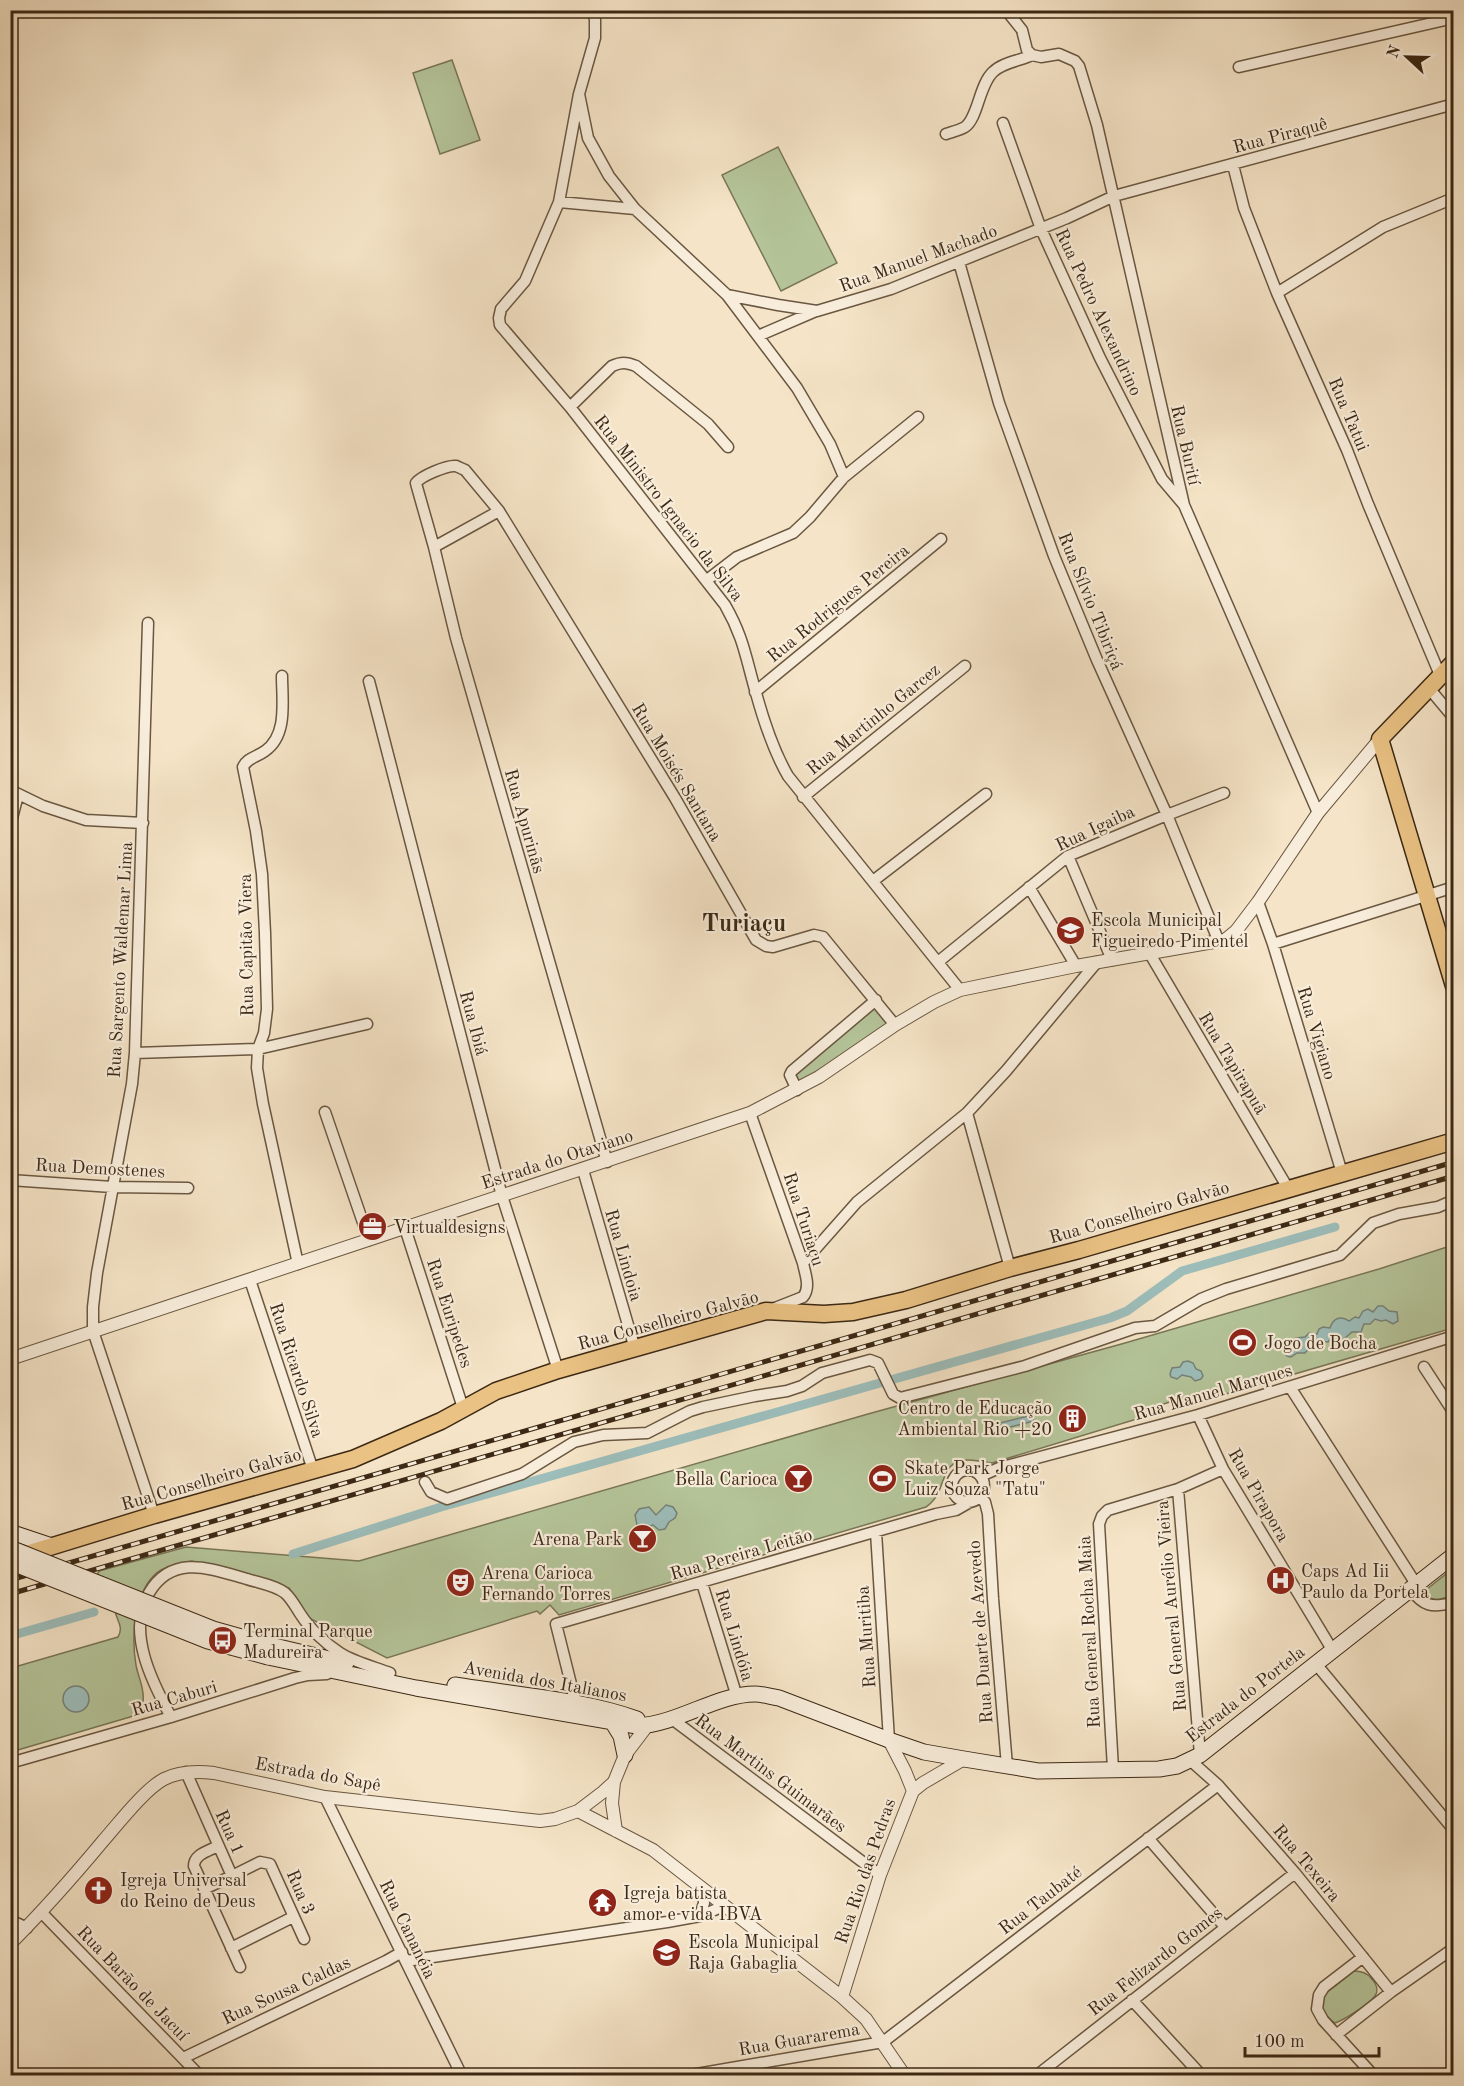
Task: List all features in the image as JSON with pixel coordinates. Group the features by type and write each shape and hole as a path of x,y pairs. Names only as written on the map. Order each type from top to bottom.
{"main road":[{"path":"1454,662 1380,739 1454,986"},
{"name":"Rua Conselheiro Galvão","path":"10,1561 154,1515 352,1459 441,1421 496,1391 558,1370 766,1311 824,1314 853,1312 906,1300 1454,1141"},
{"path":"10,1532 52,1546"},
{"name":"Avenida dos Italianos","path":"10,1548 269,1651 348,1674 416,1688 647,1726"},
{"name":"Estrada do Portela","path":"647,1726 737,1696 755,1694 779,1698 924,1752 964,1760 1038,1771 1159,1769 1177,1766 1195,1758 1413,1586 1453,1559"},
{"name":"Avenida dos Italianos","path":"10,1561 208,1641 576,1704 629,1716 640,1720 647,1726"},
{"path":"613,1722 621,1736 625,1755"}],"street":[{"name":"Rua Ministro Ignacio da Silva","path":"593,10 596,20 595,38 579,94 559,202 528,275 522,286 505,303 499,318 500,324 570,406 665,530 708,580 741,634 755,692 777,756 788,776 960,990"},
{"path":"946,134 965,127 993,71 1032,55 1027,50 1022,30 1006,10"},
{"path":"1239,67 1454,18"},
{"name":"Rua Burití","path":"1032,55 1041,57 1059,54 1071,58 1079,66 1097,125 1114,196 1184,505 1318,813"},
{"path":"579,94 588,138 609,176 635,209 727,295 797,388 830,444 844,477"},
{"name":"Rua Piraquê","path":"1114,196 1454,104"},
{"name":"Rua Pedro Alexandrino","path":"1003,123 1041,229 1101,358 1162,479 1184,505"},
{"name":"Rua Tatui","path":"1233,165 1244,208 1277,293 1347,450 1440,675"},
{"name":"Rua Manuel Machado","path":"727,295 817,310 891,289 1041,229 1114,196"},
{"path":"1277,293 1383,227 1454,198"},
{"path":"559,202 635,209"},
{"name":"Rua Sílvio Tibiriçá","path":"959,262 999,403 1054,556 1096,660 1167,815 1219,942"},
{"path":"758,336 817,310"},
{"path":"570,406 612,366 620,362 628,363 636,366 708,424 728,447"},
{"path":"708,580 737,557 793,533 810,518 844,477 918,417"},
{"name":"Rua Apurinãs","path":"465,470 449,466 420,478 416,483 456,638 606,1162"},
{"name":"Rua Moisés Santana","path":"465,470 500,511 675,798 756,940 772,947 814,935 823,937 895,1025"},
{"path":"434,547 500,511"},
{"name":"Rua Rodrigues Pereira","path":"755,692 941,539"},
{"name":"Rua Sargento Waldemar Lima","path":"148,623 135,1053 132,1084 95,1285 93,1331 154,1515"},
{"name":"Rua Martinho Garcez","path":"803,797 965,666"},
{"name":"Rua Capitão Viera","path":"282,676 282,718 279,735 273,745 247,761 243,767 262,874 267,1009 264,1033 258,1049 257,1068 298,1264"},
{"name":"Rua Ibiá","path":"369,681 502,1196 558,1370"},
{"path":"1428,687 1454,718"},
{"path":"1219,942 1236,931 1318,813 1380,739"},
{"path":"10,826 14,793 67,815 86,820 143,823"},
{"name":"Rua Igaiba","path":"938,962 1068,856 1224,793"},
{"path":"873,881 986,794"},
{"path":"1068,856 1112,960"},
{"path":"1029,887 1076,966"},
{"path":"1273,944 1454,887"},
{"name":"Rua Vigiano","path":"1258,902 1273,944 1342,1173"},
{"name":"Estrada do Otaviano","path":"10,1359 750,1113 835,1068 895,1025 960,990 1097,962 1219,942"},
{"name":"Rua Tapirapuã","path":"1150,954 1289,1190"},
{"path":"802,1263 856,1202 967,1113 1097,962"},
{"path":"797,1090 790,1076 792,1071 876,1000"},
{"path":"135,1053 258,1049 367,1024"},
{"path":"325,1112 369,1240"},
{"name":"Rua Turiaçu","path":"750,1113 807,1280 807,1293 798,1300 766,1311"},
{"path":"967,1113 1010,1268"},
{"name":"Rua Lindoia","path":"583,1170 635,1349"},
{"name":"Rua Demostenes","path":"10,1180 112,1187 188,1188"},
{"path":"425,1482 431,1492 447,1499 522,1474 562,1449 592,1437 647,1433 696,1409 788,1391 802,1386 822,1373 870,1360 878,1363 893,1394 900,1398 1025,1365 1135,1328 1155,1326 1201,1299 1226,1289 1340,1255 1373,1223 1399,1214 1438,1207 1454,1200"},
{"name":"Rua Euripedes","path":"405,1228 463,1408"},
{"name":"Rua Ricardo Silva","path":"250,1280 313,1470"},
{"name":"Rua Manuel Marques","path":"981,1476 999,1468 1198,1415 1454,1336"},
{"path":"1424,1367 1454,1413"},
{"path":"1290,1386 1422,1602 1437,1606 1453,1603"},
{"name":"Rua Pirapora","path":"1198,1415 1223,1470 1333,1651"},
{"path":"973,1470 981,1476 985,1485 975,1500 960,1500 954,1492 955,1478 963,1471 973,1470"},
{"name":"Rua General Rocha Maia","path":"1113,1769 1099,1524 1102,1516 1108,1510 1178,1489 1223,1470"},
{"name":"Rua General Aurélio Vieira","path":"1178,1489 1195,1758"},
{"path":"936,1514 954,1492"},
{"name":"Rua Pereira Leitão","path":"576,1704 556,1624 956,1510 975,1500"},
{"name":"Rua Duarte de Azevedo","path":"975,1500 985,1502 988,1514 1007,1766"},
{"name":"Rua Muritiba","path":"876,1532 889,1740"},
{"path":"171,1717 145,1661 141,1620 144,1601 159,1579 170,1572 185,1568 212,1569 280,1590 290,1598 308,1624 340,1654 390,1673"},
{"name":"Rua Lindóia","path":"702,1583 737,1696"},
{"path":"1316,1664 1454,1830"},
{"name":"Rua Caburi","path":"10,1763 171,1717 295,1678 308,1675 348,1674"},
{"name":"Rua Martins Guimarães","path":"672,1719 879,1875"},
{"name":"Estrada do Sapê","path":"10,1944 42,1913 123,1819 156,1784 165,1779 186,1772 214,1773 325,1797 519,1820 555,1819 578,1811 614,1782 625,1755 647,1726"},
{"name":"Rua Rio das Pedras","path":"889,1740 913,1791"},
{"name":"Rua Texeira","path":"1195,1758 1295,1873 1391,1992"},
{"name":"Rua Rio das Pedras","path":"842,1997 879,1875 913,1791 964,1760"},
{"name":"Rua 1","path":"186,1772 232,1876 204,1889"},
{"path":"614,1782 612,1803 616,1831"},
{"name":"Rua Taubaté","path":"883,2042 1218,1785"},
{"name":"Rua Cananéia","path":"325,1797 462,2076"},
{"path":"578,1811 653,1850 842,1997 866,2019 905,2076"},
{"path":"1148,1838 1225,1927"},
{"path":"218,1846 199,1855 194,1860 194,1866 240,1966"},
{"name":"Rua 3","path":"232,1876 260,1862 270,1864 304,1939"},
{"name":"Rua Felizardo Gomes","path":"1036,2076 1295,1873"},
{"path":"700,1916 704,1903 703,1889"},
{"name":"Rua Sousa Caldas","path":"183,2058 387,1961 404,1956 700,1916 724,1906"},
{"name":"Rua Barão de Jacuí","path":"42,1913 200,2076"},
{"path":"231,1948 293,1917"},
{"path":"10,1920 27,1928"},
{"path":"1336,2035 1391,1992 1454,1948"},
{"path":"1363,1957 1334,1978 1319,1995 1317,2009 1323,2020 1374,2076"},
{"path":"1132,2000 1202,2076"},
{"name":"Rua Guararema","path":"685,2076 883,2042"}],"green space":[{"path":"452,60 480,140 440,154 413,73"},
{"path":"778,147 837,263 781,291 722,175"},
{"path":"873,1005 889,1027 798,1083 792,1074"},
{"path":"1453,1245 1453,1328 1205,1400 1201,1392 1148,1409 1150,1415 992,1463 958,1461 947,1471 938,1493 926,1507 559,1615 550,1605 540,1614 537,1611 387,1658 307,1617 289,1588 192,1561 169,1567 161,1570 152,1578 145,1588 136,1613 134,1640 136,1665 143,1696 139,1712 130,1717 11,1752 11,1668 118,1637 120,1633 115,1611 88,1596 99,1571 186,1547 359,1561 868,1414 1125,1343 1379,1269"},
{"path":"1451,1570 1454,1583 1449,1596 1435,1599 1422,1593"},
{"path":"1354,1971 1369,1976 1376,1984 1376,1994 1362,2007 1335,2023 1324,2012 1321,1997"}],"water":[{"path":"1378,1306 1397,1312 1398,1321 1393,1324 1386,1320 1375,1319 1370,1324 1364,1324 1361,1332 1352,1332 1344,1339 1333,1336 1328,1342 1319,1341 1305,1353 1297,1353 1291,1357 1284,1353 1287,1344 1293,1343 1296,1338 1305,1337 1309,1333 1317,1334 1319,1329 1330,1328 1338,1319 1343,1318 1349,1321 1355,1317 1359,1318 1363,1311 1368,1309 1373,1312"},
{"path":"1188,1361 1201,1371 1203,1376 1201,1379 1195,1381 1191,1377 1182,1375 1177,1379 1171,1377 1172,1368 1180,1367 1183,1362"},
{"path":"1032,1415 1034,1421 1002,1429 1000,1423"},
{"path":"666,1505 673,1507 677,1513 665,1529 659,1530 653,1525 643,1528 637,1525 635,1515 639,1509 649,1507 656,1515"},
{"path":"76,1686 85,1690 89,1699 85,1708 76,1712 67,1708 63,1699 67,1690"}],"waterway":[{"path":"293,1554 441,1507 1110,1318 1127,1311 1182,1271 1335,1227"},
{"path":"10,1636 94,1612"}],"railway":[{"path":"10,1580 1454,1162"},
{"path":"10,1594 1454,1176"}],"place":[{"name":"Escola Municipal Figueiredo Pimentel","path":"1070,930"},
{"name":"Virtualdesigns","path":"372,1227"},
{"name":"Jogo de Bocha","path":"1243,1343"},
{"name":"Centro de Educação Ambiental Rio +20","path":"1073,1418"},
{"name":"Skate Park Jorge Luiz Souza \"Tatu\"","path":"883,1478"},
{"name":"Bella Carioca","path":"799,1479"},
{"name":"Arena Park","path":"643,1539"},
{"name":"Caps Ad Iii Paulo da Portela","path":"1280,1581"},
{"name":"Arena Carioca Fernando Torres","path":"460,1583"},
{"name":"Terminal Parque Madureira","path":"222,1641"},
{"name":"Igreja Universal do Reino de Deus","path":"99,1890"},
{"name":"Igreja batista amor e vida IBVA","path":"602,1903"},
{"name":"Escola Municipal Raja Gabaglia","path":"667,1952"}],"district":[{"name":"Turiaçu","path":"744,923"}]}
